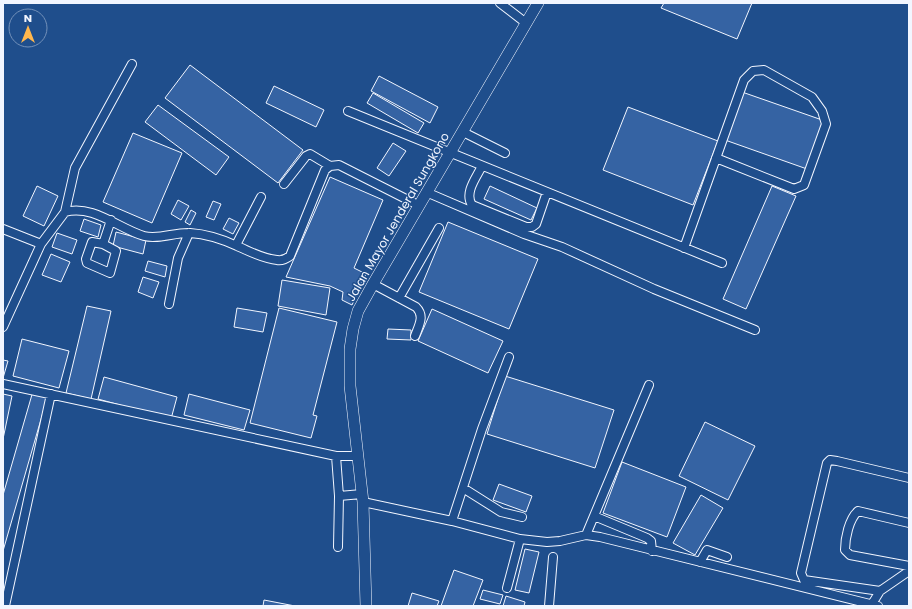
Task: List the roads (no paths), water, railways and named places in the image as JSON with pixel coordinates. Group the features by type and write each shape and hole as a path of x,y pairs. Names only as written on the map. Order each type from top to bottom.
{"main road":[{"name":"Jalan Mayor Jenderal Sungkono","path":"366,606 362,498 350,386 350,349 358,311 418,205 463,132 538,3"}],"street":[{"path":"500,3 526,23"},
{"path":"3,327 41,244 64,212 75,168 132,64"},
{"path":"684,248 716,158 744,80 753,71 764,70 812,97 822,111 826,124 804,185 794,189 716,158"},
{"path":"348,111 722,263"},
{"path":"463,132 505,153"},
{"path":"284,184 306,156 310,154 330,166"},
{"path":"64,212 80,211 111,220 145,237 159,237 189,233 210,236 270,259 285,260 290,256 319,183 325,170 330,166 338,165 418,205"},
{"path":"482,166 469,193 469,200 472,205 526,227 532,227 536,224 547,192"},
{"path":"426,192 524,234 562,247 654,289 755,330"},
{"path":"236,245 261,197"},
{"path":"103,244 111,220"},
{"path":"399,298 439,228"},
{"path":"3,229 41,244"},
{"path":"169,304 178,258 189,233"},
{"path":"373,284 416,307 420,311 422,318 415,336"},
{"path":"452,521 482,429 509,357"},
{"path":"3,384 336,456 358,456"},
{"path":"586,535 649,385"},
{"path":"5,606 51,394"},
{"path":"336,456 338,547"},
{"path":"880,591 804,580 801,577 827,463 830,460 837,461 909,478"},
{"path":"463,488 501,512 522,517"},
{"path":"338,496 362,498 520,539 546,542 586,535 875,605 880,591 909,571"},
{"path":"909,523 858,511 854,515 845,542 845,550 850,555 909,566"},
{"path":"594,516 651,540 652,550"},
{"path":"624,544 626,530"},
{"path":"507,588 520,539"},
{"path":"700,562 707,550 727,557"},
{"path":"549,606 553,557"}]}
